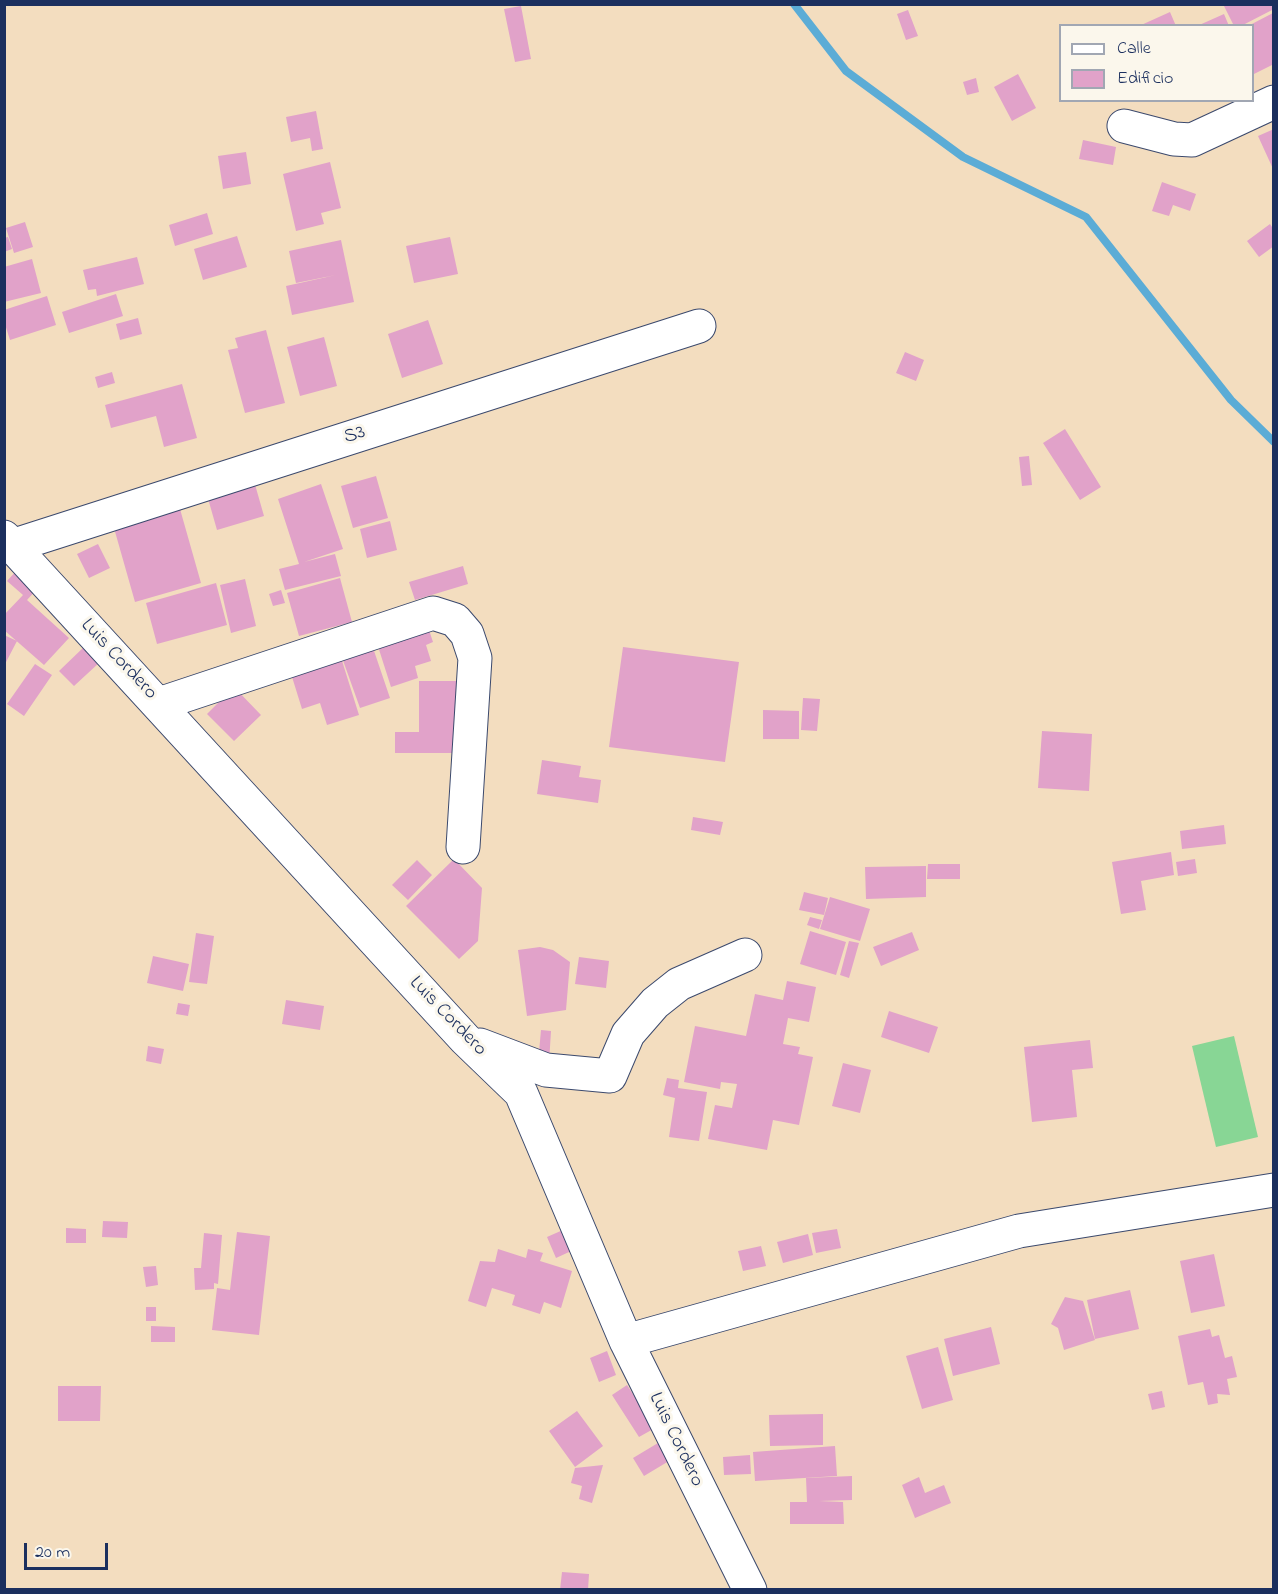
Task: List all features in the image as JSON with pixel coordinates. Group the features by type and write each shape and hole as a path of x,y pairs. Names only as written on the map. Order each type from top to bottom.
{"street":[{"path":"1124,126 1174,139 1192,140 1274,102"},
{"name":"S3","path":"8,541 699,326"},
{"name":"Luis Cordero","path":"8,541 465,1039 520,1093 626,1341 750,1590"},
{"path":"159,704 433,614 455,620 467,634 475,658 463,847"},
{"path":"465,1039 546,1070 610,1076 628,1034 656,1003 680,984 745,955"},
{"path":"626,1341 1018,1231 1274,1190"}],"green space":[{"path":"1234,1036 1258,1137 1216,1147 1192,1046"}],"building":[{"path":"1223,4 1274,4 1274,9 1245,24 1233,24"},
{"path":"521,6 531,59 515,62 504,9"},
{"path":"908,10 918,36 906,40 897,14"},
{"path":"1170,12 1175,24 1143,24"},
{"path":"1273,13 1274,64 1254,74 1254,24 1252,24"},
{"path":"1224,14 1228,24 1202,24"},
{"path":"1018,74 1036,108 1012,121 994,87"},
{"path":"976,78 979,92 967,95 963,82"},
{"path":"316,111 323,149 312,151 310,138 291,142 286,117"},
{"path":"1274,129 1274,171 1258,136"},
{"path":"1083,140 1116,147 1113,165 1079,159"},
{"path":"246,152 251,184 223,189 218,156"},
{"path":"330,162 341,208 321,213 324,224 296,231 283,174"},
{"path":"1162,182 1196,194 1190,211 1173,205 1169,216 1152,211"},
{"path":"207,213 213,234 175,246 169,225"},
{"path":"25,222 33,247 14,253 6,228"},
{"path":"1270,224 1274,230 1274,246 1259,257 1247,241"},
{"path":"237,236 247,267 203,280 194,249"},
{"path":"8,237 12,249 4,252 4,238"},
{"path":"450,237 458,274 414,283 406,246"},
{"path":"341,240 354,302 292,315 286,286 336,275 296,283 289,251"},
{"path":"137,257 144,284 97,296 96,289 88,290 83,270"},
{"path":"32,259 41,293 4,302 4,267"},
{"path":"116,294 123,316 69,333 62,312"},
{"path":"47,296 56,325 10,340 4,321 4,310"},
{"path":"138,318 142,334 120,340 116,324"},
{"path":"428,320 443,364 402,378 388,334"},
{"path":"266,330 285,403 245,413 228,350 238,348 235,338"},
{"path":"324,337 337,386 300,396 287,347"},
{"path":"905,352 924,360 916,381 896,373"},
{"path":"112,372 115,383 98,388 95,377"},
{"path":"182,384 197,438 164,447 156,416 111,428 105,405"},
{"path":"1065,429 1101,487 1080,500 1043,443"},
{"path":"1029,456 1032,485 1022,486 1019,457"},
{"path":"376,476 388,518 353,528 341,486"},
{"path":"254,481 264,516 217,530 207,495"},
{"path":"321,484 343,549 304,562 335,554 341,576 285,590 279,569 299,564 278,499"},
{"path":"180,509 201,583 135,602 114,528"},
{"path":"390,521 397,550 367,558 360,529"},
{"path":"98,544 110,568 89,578 77,554"},
{"path":"463,566 468,584 415,600 409,582"},
{"path":"18,569 38,588 27,600 69,638 44,665 4,630 4,615 23,595 7,581"},
{"path":"340,578 352,622 299,636 287,593"},
{"path":"245,579 256,626 231,633 220,585"},
{"path":"216,583 227,625 157,644 146,603"},
{"path":"281,590 285,603 273,606 269,594"},
{"path":"426,621 433,642 426,645 431,661 415,666 418,678 391,687 375,637"},
{"path":"4,635 17,641 4,666"},
{"path":"371,642 390,698 360,708 340,652"},
{"path":"85,646 100,662 74,686 59,671"},
{"path":"623,647 739,662 725,762 609,747"},
{"path":"338,648 359,715 327,725 320,703 302,709 288,664"},
{"path":"35,664 52,675 24,716 7,704"},
{"path":"419,681 463,681 463,753 395,753 395,732 419,732"},
{"path":"234,687 261,715 234,741 207,714"},
{"path":"803,698 820,699 817,731 801,730"},
{"path":"763,710 799,711 799,739 763,739"},
{"path":"1042,731 1092,734 1089,791 1038,788"},
{"path":"542,760 581,766 579,777 601,780 598,803 537,794"},
{"path":"693,817 723,822 720,835 691,830"},
{"path":"1224,825 1226,844 1182,849 1180,831"},
{"path":"1171,852 1174,875 1141,881 1146,910 1121,914 1112,862"},
{"path":"454,859 482,888 478,941 459,959 406,906"},
{"path":"1195,859 1197,873 1178,876 1176,862"},
{"path":"417,860 432,875 408,900 392,885"},
{"path":"928,864 960,864 960,879 927,879"},
{"path":"926,866 926,897 866,899 865,867"},
{"path":"804,892 828,898 824,915 799,910"},
{"path":"830,897 870,909 860,941 820,929"},
{"path":"810,917 822,920 819,929 807,925"},
{"path":"810,931 846,942 836,975 800,964"},
{"path":"912,932 919,950 881,966 873,947"},
{"path":"196,933 214,936 207,984 189,982"},
{"path":"849,941 859,943 849,978 840,975"},
{"path":"540,947 553,950 570,962 566,1010 527,1016 518,950"},
{"path":"153,956 189,964 183,991 147,983"},
{"path":"579,957 609,961 606,988 575,984"},
{"path":"787,981 816,987 809,1022 788,1018 783,1044 800,1047 798,1054 813,1057 799,1125 773,1120 767,1150 708,1139 715,1105 732,1108 737,1084 721,1082 720,1089 684,1082 695,1026 746,1036 755,994 783,1000"},
{"path":"286,1000 324,1006 320,1030 282,1024"},
{"path":"178,1003 190,1005 188,1016 176,1014"},
{"path":"889,1011 938,1027 929,1053 881,1037"},
{"path":"541,1030 551,1031 549,1063 538,1063"},
{"path":"1090,1040 1093,1068 1072,1070 1077,1117 1032,1122 1024,1047"},
{"path":"148,1046 164,1049 161,1064 146,1061"},
{"path":"843,1063 871,1070 860,1113 832,1106"},
{"path":"667,1078 679,1080 678,1088 707,1092 699,1141 669,1137 675,1098 663,1095"},
{"path":"103,1221 128,1222 127,1238 102,1237"},
{"path":"572,1226 580,1247 556,1258 547,1237"},
{"path":"66,1228 86,1229 86,1243 66,1243"},
{"path":"837,1229 841,1248 816,1253 812,1233"},
{"path":"237,1232 270,1236 259,1335 212,1330 217,1288 230,1290"},
{"path":"204,1233 222,1235 218,1284 214,1283 214,1289 195,1290 194,1268 201,1268"},
{"path":"808,1234 813,1255 783,1263 777,1242"},
{"path":"761,1246 766,1266 743,1271 738,1251"},
{"path":"498,1249 526,1258 528,1249 543,1253 540,1261 572,1271 561,1308 544,1302 540,1314 512,1305 515,1295 492,1288 486,1307 468,1301 480,1261 495,1262"},
{"path":"1214,1254 1225,1306 1191,1313 1180,1261"},
{"path":"156,1266 158,1285 146,1287 143,1267"},
{"path":"1130,1290 1139,1329 1095,1339 1087,1300"},
{"path":"1065,1297 1083,1301 1095,1340 1064,1350 1058,1328 1051,1324"},
{"path":"146,1307 156,1307 156,1321 146,1321"},
{"path":"151,1326 175,1327 175,1342 151,1342"},
{"path":"991,1327 1000,1364 953,1376 944,1339"},
{"path":"1210,1329 1212,1337 1219,1335 1225,1358 1232,1356 1237,1377 1227,1379 1230,1395 1217,1394 1218,1403 1208,1405 1203,1382 1188,1385 1178,1336"},
{"path":"938,1347 953,1400 922,1409 906,1356"},
{"path":"607,1351 616,1375 599,1382 590,1358"},
{"path":"627,1385 655,1428 639,1437 612,1395"},
{"path":"58,1386 101,1386 100,1421 58,1421"},
{"path":"1162,1391 1165,1407 1152,1410 1148,1394"},
{"path":"577,1411 603,1446 575,1467 549,1431"},
{"path":"823,1414 823,1445 770,1446 769,1415"},
{"path":"663,1440 674,1458 644,1476 633,1458"},
{"path":"835,1446 837,1476 755,1481 753,1452"},
{"path":"750,1455 751,1474 724,1475 723,1457"},
{"path":"603,1465 592,1503 579,1499 582,1486 571,1483 575,1468"},
{"path":"852,1476 852,1500 819,1501 843,1502 844,1524 790,1524 790,1502 807,1502 806,1478"},
{"path":"919,1477 925,1493 944,1485 951,1503 915,1518 902,1485"},
{"path":"562,1572 589,1574 588,1590 560,1590"}],"waterway":[{"path":"794,4 846,71 963,157 1086,217 1231,400 1274,442"}]}
